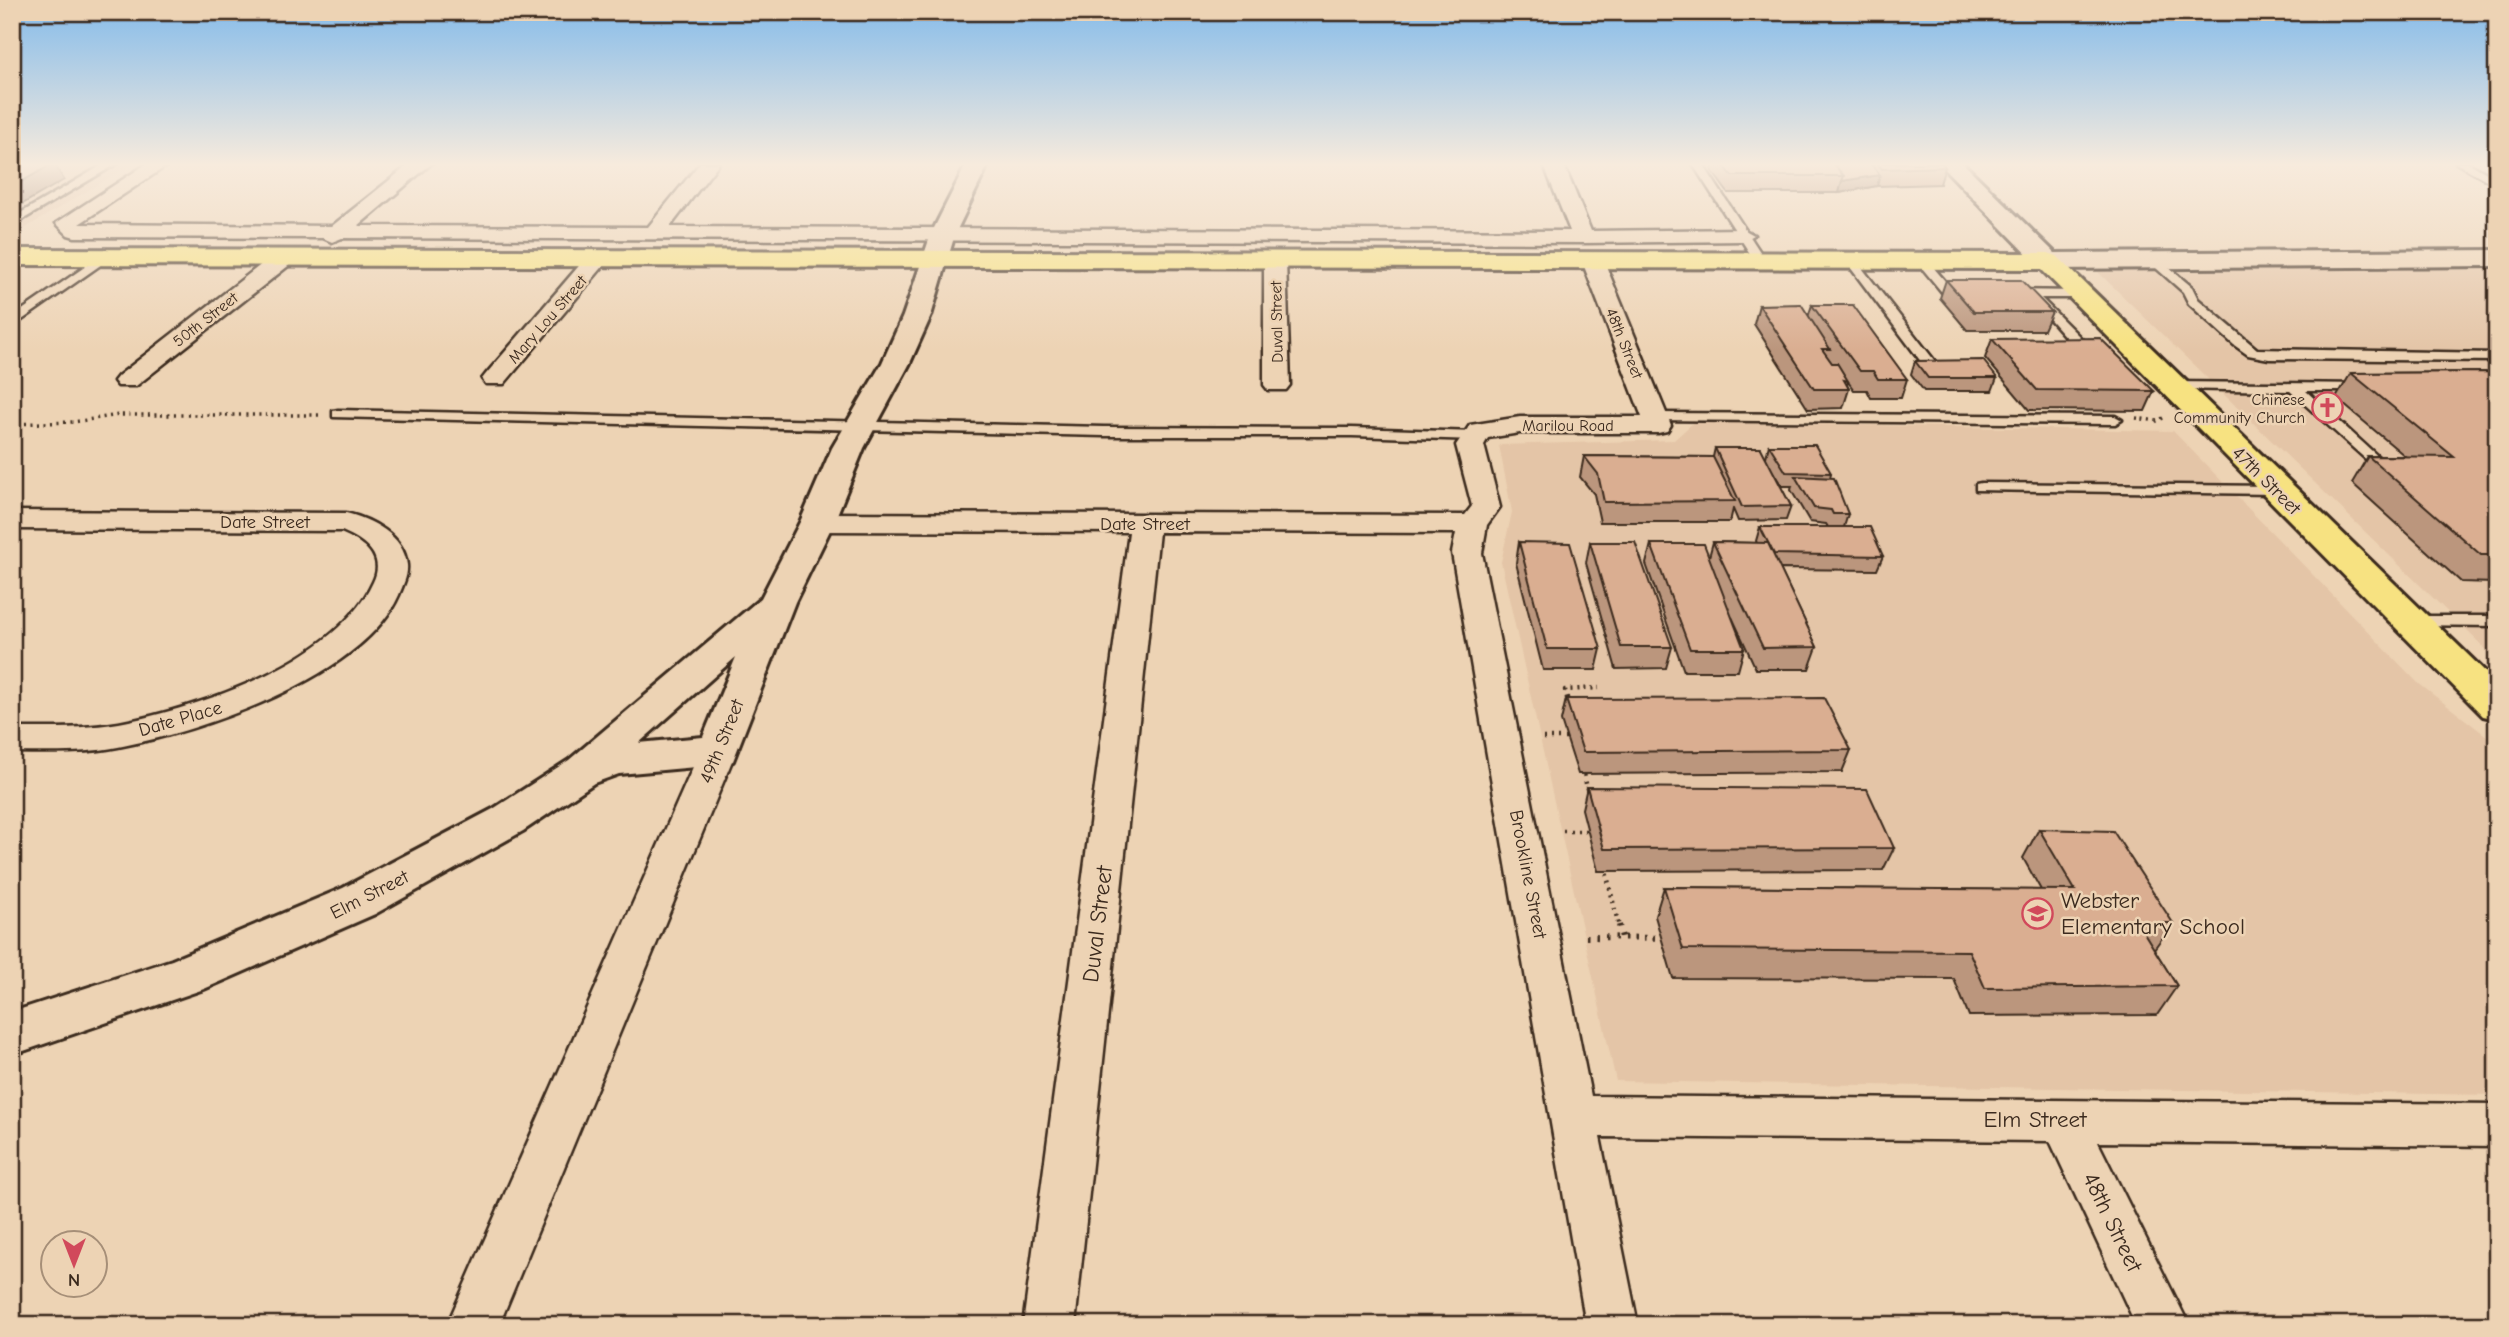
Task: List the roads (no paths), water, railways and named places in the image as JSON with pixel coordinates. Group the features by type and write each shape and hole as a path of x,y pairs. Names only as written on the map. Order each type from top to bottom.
{"main road":[{"path":"12,257 2048,261"},
{"name":"47th Street","path":"2048,261 2170,401 2276,490 2497,706"}],"street":[{"path":"70,225 75,230 1583,237 1743,235"},
{"name":"50th Street","path":"127,381 294,258 347,225"},
{"path":"654,232 659,225"},
{"name":"49th Street","path":"473,1325 718,751 778,602 861,425 897,363 917,316 947,225"},
{"path":"1578,225 1583,237"},
{"name":"47th Street","path":"2012,225 2048,261"},
{"name":"Mary Lou Street","path":"495,379 598,258"},
{"path":"2048,261 2151,258 2497,258"},
{"name":"Duval Street","path":"1275,260 1277,385"},
{"name":"48th Street","path":"1593,261 1656,421"},
{"name":"Marilou Road","path":"1478,434 1520,425 1656,421"},
{"name":"Brookline Street","path":"1478,434 1470,445 1486,507 1473,524 1467,553 1612,1325"},
{"name":"Date Street","path":"12,520 333,522 363,528 386,546 391,557 391,580 368,617 335,647"},
{"name":"Date Street","path":"817,522 1473,524"},
{"name":"Duval Street","path":"1049,1325 1145,523"},
{"path":"579,772 778,602"},
{"name":"Date Place","path":"12,740 80,740 158,727 257,692 335,647"},
{"name":"Elm Street","path":"12,1034 187,975 359,901 508,820 579,772 617,760 673,752 718,751"},
{"name":"Elm Street","path":"1574,1116 2497,1125"},
{"name":"48th Street","path":"2063,1119 2163,1325"}],"lane":[{"path":"1737,225 1760,261"},
{"path":"12,323 106,257"},
{"path":"2151,258 2188,290 2193,301 2253,352 2269,355 2497,356"},
{"path":"1851,261 1933,368"},
{"path":"1922,261 1949,293 1976,293"},
{"path":"2004,293 2078,293"},
{"path":"2032,294 2080,345"},
{"path":"2294,387 2375,461"},
{"path":"2170,401 2294,387 2375,387"},
{"path":"338,414 1064,432 1200,430 1478,434"},
{"path":"1656,421 2115,420"},
{"path":"1981,487 2276,490"},
{"path":"2409,621 2497,621"}],"place":[{"name":"Chinese Community Church","path":"2328,408"},
{"name":"Webster Elementary School","path":"2038,913"}]}
